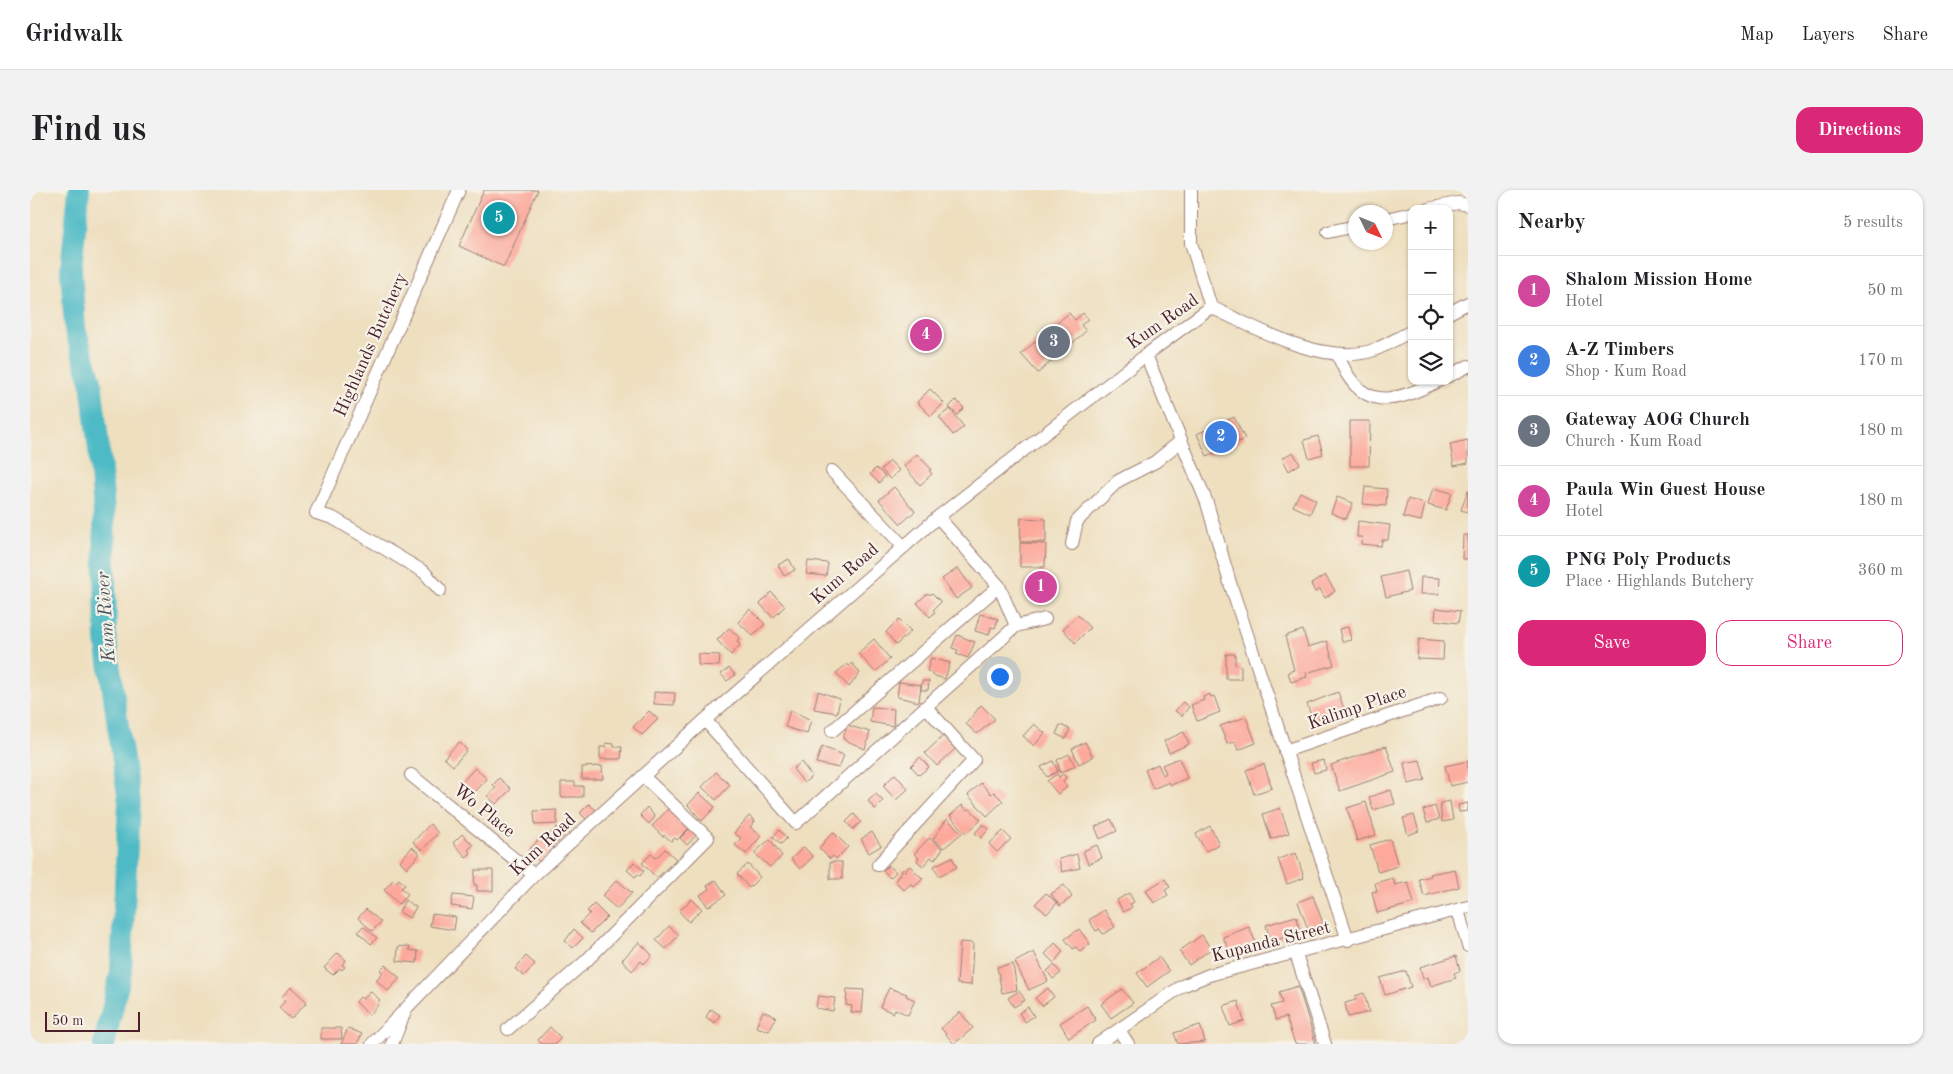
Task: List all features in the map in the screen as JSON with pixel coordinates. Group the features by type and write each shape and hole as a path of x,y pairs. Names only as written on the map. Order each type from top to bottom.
{"street":[{"name":"Highlands Butchery","path":"440,590 424,572 333,518 316,513 458,190"},
{"path":"1191,190 1191,243 1212,307"},
{"path":"1448,205 1458,203 1468,205"},
{"path":"1393,217 1408,214"},
{"path":"1328,232 1348,228"},
{"path":"1453,310 1468,303"},
{"name":"Kum Road","path":"372,1044 534,876 705,720 938,516 1146,355 1212,307 1267,334 1338,355 1373,350 1408,333"},
{"path":"1146,355 1207,503 1230,583 1348,940"},
{"path":"1338,355 1346,376 1360,391 1379,399 1408,396 1430,385"},
{"path":"1453,374 1468,366"},
{"path":"1072,544 1077,521 1118,481 1155,462 1181,441"},
{"path":"832,471 904,547"},
{"path":"938,516 999,586 1016,626"},
{"path":"832,730 999,586"},
{"path":"705,720 796,823 1016,626 1045,619"},
{"name":"Kalimp Place","path":"1285,751 1441,698"},
{"path":"878,865 974,760 926,707"},
{"name":"Wo Place","path":"411,774 534,876"},
{"path":"508,1029 586,961 708,838 643,776"},
{"path":"1463,908 1468,946"},
{"name":"Kupanda Street","path":"1098,1044 1182,986 1209,975 1296,954 1463,908"},
{"path":"1296,954 1325,1044"},
{"path":"392,1044 408,1005"},
{"path":"1119,1030 1128,1044"}],"building":[{"path":"484,190 538,190 504,267 459,246"},
{"path":"1069,313 1075,320 1083,313 1088,319 1081,325 1086,331 1038,373 1021,354"},
{"path":"930,389 944,403 931,416 917,402"},
{"path":"956,400 964,408 957,415 949,407"},
{"path":"950,409 964,427 953,435 939,417"},
{"path":"1234,417 1245,439 1207,456 1197,434"},
{"path":"1350,421 1370,421 1369,466 1350,466"},
{"path":"1318,436 1323,454 1309,458 1304,440"},
{"path":"1468,440 1468,463 1454,466 1450,444"},
{"path":"1293,452 1300,464 1289,471 1282,458"},
{"path":"917,454 931,469 929,470 932,474 920,485 904,466"},
{"path":"890,461 899,470 890,479 881,469"},
{"path":"876,468 885,476 879,483 870,474"},
{"path":"894,487 915,511 901,524 879,500"},
{"path":"1365,487 1387,489 1386,506 1363,504"},
{"path":"1433,488 1452,493 1446,510 1428,505"},
{"path":"1468,490 1468,512 1461,510"},
{"path":"1300,492 1316,500 1310,514 1293,506"},
{"path":"1337,497 1353,503 1346,519 1331,513"},
{"path":"1408,499 1425,504 1421,521 1403,517"},
{"path":"1021,518 1046,519 1046,542 1020,542"},
{"path":"1358,521 1390,525 1388,540 1382,540 1381,546 1361,544 1362,537 1357,537"},
{"path":"1463,535 1468,535 1468,559 1462,559"},
{"path":"1020,543 1046,544 1045,567 1020,567"},
{"path":"789,559 795,570 784,576 778,565"},
{"path":"808,561 828,563 826,576 806,574"},
{"path":"958,568 972,588 956,599 942,579"},
{"path":"1042,571 1056,591 1040,602 1026,583"},
{"path":"1406,571 1410,591 1386,597 1381,577"},
{"path":"1325,575 1335,591 1325,598 1320,589 1315,592 1311,584"},
{"path":"1421,577 1440,578 1439,594 1420,594"},
{"path":"771,592 785,606 773,618 760,604"},
{"path":"928,593 930,595 932,593 941,602 933,610 935,612 930,617 917,603"},
{"path":"1436,608 1460,611 1458,623 1435,620"},
{"path":"750,609 765,624 753,636 738,622"},
{"path":"980,614 998,619 995,628 991,627 989,635 975,631"},
{"path":"1078,615 1090,628 1075,643 1063,629"},
{"path":"899,619 911,631 896,645 886,632"},
{"path":"1348,627 1351,640 1342,642 1339,629"},
{"path":"729,628 740,638 737,641 740,645 731,655 717,640"},
{"path":"1303,630 1308,647 1327,641 1334,665 1306,673 1307,677 1291,682 1288,672 1294,670 1285,636"},
{"path":"957,635 975,642 968,658 956,654 958,650 952,648"},
{"path":"874,639 890,659 875,672 858,653"},
{"path":"1419,639 1444,641 1443,660 1417,659"},
{"path":"698,654 720,655 719,666 698,665"},
{"path":"1226,654 1235,654 1235,665 1241,666 1241,679 1226,679"},
{"path":"931,658 950,663 945,679 932,675 932,673 927,671"},
{"path":"852,663 860,673 849,687 836,673 847,664 849,666"},
{"path":"729,668 735,675 727,681 721,674"},
{"path":"922,681 929,681 928,690 921,690"},
{"path":"899,682 921,685 919,702 897,697"},
{"path":"818,691 840,699 837,713 814,709"},
{"path":"654,692 675,693 674,705 654,704"},
{"path":"1338,692 1344,709 1313,721 1307,704"},
{"path":"1210,694 1211,697 1214,696 1220,712 1197,721 1191,705 1204,700 1203,697"},
{"path":"1183,702 1189,707 1182,716 1175,711"},
{"path":"981,705 995,719 977,734 966,724"},
{"path":"872,707 894,709 893,726 870,722"},
{"path":"790,710 811,720 807,734 785,727"},
{"path":"649,711 658,719 642,735 633,727"},
{"path":"1246,717 1256,743 1238,750 1235,742 1227,744 1220,726"},
{"path":"1034,724 1045,733 1034,746 1023,736"},
{"path":"847,725 870,732 865,749 843,739"},
{"path":"1060,725 1070,729 1066,739 1056,734"},
{"path":"1184,732 1189,744 1169,753 1164,741"},
{"path":"943,736 955,749 937,766 925,753"},
{"path":"459,742 467,750 453,766 444,758"},
{"path":"1085,742 1093,757 1079,764 1072,749"},
{"path":"606,743 614,744 614,747 622,747 621,759 600,759 600,747 606,747"},
{"path":"1386,746 1395,772 1340,791 1331,765"},
{"path":"822,747 844,755 839,768 816,763"},
{"path":"1069,754 1075,766 1060,773 1057,760"},
{"path":"920,757 929,767 919,775 911,766"},
{"path":"1179,758 1187,778 1171,785 1169,782 1153,789 1145,770 1158,764 1163,775 1166,773 1162,765"},
{"path":"1324,760 1326,770 1314,773 1311,763"},
{"path":"1420,760 1425,780 1408,784 1404,763"},
{"path":"1053,761 1058,771 1047,777 1041,767"},
{"path":"1468,761 1468,782 1450,786 1445,766"},
{"path":"801,762 812,776 804,783 793,769"},
{"path":"1264,764 1272,788 1254,794 1246,770"},
{"path":"602,766 603,779 582,779 582,767"},
{"path":"475,768 487,779 472,795 468,791 465,795 457,787"},
{"path":"716,772 730,785 716,800 702,787"},
{"path":"895,774 908,789 896,800 883,786"},
{"path":"1057,774 1059,777 1063,774 1066,778 1063,781 1067,787 1058,794 1047,781"},
{"path":"499,778 511,789 496,804 487,796 496,788 493,785"},
{"path":"561,782 575,782 575,786 583,786 583,797 561,797"},
{"path":"981,783 991,794 994,792 1003,801 987,816 968,795"},
{"path":"1391,790 1395,804 1373,810 1369,797"},
{"path":"699,793 715,807 702,821 688,805"},
{"path":"876,794 883,801 875,809 868,801"},
{"path":"1450,801 1453,820 1442,822 1440,803"},
{"path":"1366,802 1376,835 1357,841 1347,808"},
{"path":"1468,803 1468,811 1459,812 1458,805"},
{"path":"589,804 598,812 589,822 580,813"},
{"path":"962,805 967,810 969,808 981,820 966,834 950,816"},
{"path":"671,806 691,826 677,840 675,838 671,841 664,835 663,837 652,826"},
{"path":"1435,806 1439,819 1427,823 1423,810"},
{"path":"647,807 655,817 649,824 640,815"},
{"path":"1280,808 1289,833 1271,839 1263,814"},
{"path":"557,810 557,824 535,825 534,811"},
{"path":"854,814 861,822 853,829 846,822"},
{"path":"1414,815 1419,831 1408,835 1403,818"},
{"path":"749,816 755,821 750,827 761,836 746,854 735,845 741,838 734,833"},
{"path":"947,819 962,833 944,848 933,839"},
{"path":"1111,819 1117,831 1100,839 1095,827"},
{"path":"430,824 438,833 422,850 413,842"},
{"path":"983,824 989,829 981,838 975,833"},
{"path":"1210,826 1219,844 1206,851 1196,834"},
{"path":"557,827 565,835 555,845 547,837"},
{"path":"691,827 698,833 687,845 680,838"},
{"path":"779,830 787,838 781,844 773,837"},
{"path":"1003,831 1011,839 997,852 989,844"},
{"path":"833,832 848,847 836,859 833,856 830,859 819,848"},
{"path":"872,832 881,846 869,853 861,839"},
{"path":"462,834 473,845 468,850 471,853 466,857 453,843"},
{"path":"542,836 554,848 540,862 528,851"},
{"path":"929,838 943,849 934,860 931,857 923,866 917,861 919,858 914,854"},
{"path":"770,839 782,856 770,867 754,853"},
{"path":"1390,839 1398,866 1378,872 1370,845"},
{"path":"1097,845 1102,858 1088,864 1083,851"},
{"path":"412,847 420,854 407,868 400,861"},
{"path":"804,847 813,857 800,869 791,859"},
{"path":"665,849 676,859 657,878 642,863 651,854 656,858"},
{"path":"1296,853 1304,878 1287,884 1278,859"},
{"path":"1077,854 1080,868 1062,872 1059,859"},
{"path":"952,857 957,867 939,876 934,866"},
{"path":"634,862 644,871 640,876 638,874 635,877 627,870"},
{"path":"830,862 842,862 842,879 830,879"},
{"path":"748,864 760,877 749,888 737,874"},
{"path":"889,865 896,872 890,878 883,870"},
{"path":"910,866 923,879 914,887 911,884 904,890 895,881 903,869 905,871"},
{"path":"1455,869 1459,887 1424,896 1419,879 1431,876 1430,874"},
{"path":"475,870 493,870 493,891 477,891 477,885 474,885"},
{"path":"1393,878 1395,885 1408,882 1414,903 1377,913 1372,892 1377,891 1375,883"},
{"path":"399,879 405,885 401,888 408,894 399,904 384,890 393,880 396,883"},
{"path":"1165,879 1170,887 1165,890 1168,895 1154,903 1146,890"},
{"path":"617,880 632,893 617,909 602,896"},
{"path":"716,880 726,895 708,907 700,895 709,889 707,886"},
{"path":"1064,885 1072,897 1060,906 1051,894"},
{"path":"1046,893 1057,903 1047,914 1035,904"},
{"path":"1129,893 1134,902 1130,904 1132,907 1123,912 1117,900"},
{"path":"453,895 474,897 472,909 451,906"},
{"path":"1313,896 1324,926 1309,932 1298,902"},
{"path":"692,899 702,909 689,922 679,911"},
{"path":"405,900 416,907 410,918 399,912"},
{"path":"594,904 607,917 591,933 580,923 590,913 587,911"},
{"path":"366,909 381,922 372,931 358,918"},
{"path":"1104,910 1115,927 1103,934 1100,929 1096,931 1089,920"},
{"path":"432,914 456,917 454,930 430,926"},
{"path":"1296,916 1301,932 1271,942 1266,925"},
{"path":"363,926 377,938 371,944 358,932"},
{"path":"669,926 679,935 666,949 656,940"},
{"path":"1249,927 1256,943 1230,953 1223,937"},
{"path":"574,929 583,938 573,948 565,941"},
{"path":"1079,929 1090,944 1080,952 1076,947 1073,949 1065,939"},
{"path":"1202,935 1211,949 1189,965 1179,951"},
{"path":"639,942 652,955 644,964 641,961 632,971 622,960"},
{"path":"960,942 973,943 971,985 957,984"},
{"path":"1055,943 1063,951 1054,963 1045,954"},
{"path":"398,947 410,947 409,950 418,951 417,963 397,961"},
{"path":"1034,952 1048,981 1029,990 1015,962"},
{"path":"338,953 346,960 342,965 345,967 342,970 340,968 333,975 324,968"},
{"path":"526,956 535,964 524,976 515,969"},
{"path":"1456,956 1460,971 1454,973 1456,978 1431,986 1428,977 1423,979 1420,967"},
{"path":"1159,957 1169,971 1147,987 1137,973"},
{"path":"1013,964 1017,990 1002,993 997,967"},
{"path":"385,965 400,978 388,991 376,980 383,972 380,970"},
{"path":"1054,965 1061,973 1053,979 1047,971"},
{"path":"1406,971 1411,987 1385,995 1380,978"},
{"path":"1298,986 1316,1044 1295,1044 1286,1017 1276,1020 1271,1006 1282,1003 1279,992"},
{"path":"291,987 307,1002 291,1019 279,1008 285,1001 282,997"},
{"path":"889,988 907,994 906,996 915,1000 908,1015 895,1009 893,1013 880,1007"},
{"path":"1048,988 1054,997 1042,1006 1035,998"},
{"path":"847,989 864,990 862,1013 851,1012 852,1006 846,1005"},
{"path":"1122,989 1133,1003 1111,1018 1101,1004"},
{"path":"370,991 380,1000 369,1015 356,1002 360,997 363,999"},
{"path":"1019,991 1025,1000 1014,1007 1008,998"},
{"path":"1364,993 1369,1012 1348,1017 1345,1003 1356,1000 1355,996"},
{"path":"818,996 835,998 833,1011 816,1008"},
{"path":"1238,1001 1244,1021 1230,1026 1223,1006"},
{"path":"1087,1006 1096,1020 1069,1038 1060,1023"},
{"path":"1028,1007 1034,1016 1025,1022 1019,1013"},
{"path":"711,1009 720,1015 715,1023 706,1017"},
{"path":"763,1011 776,1017 769,1031 756,1027"},
{"path":"960,1012 973,1028 954,1044 941,1028"},
{"path":"1200,1025 1205,1042 1178,1044 1174,1033"},
{"path":"550,1027 561,1038 555,1044 542,1044 538,1040"},
{"path":"321,1028 341,1028 342,1039 321,1039"},
{"path":"348,1028 362,1034 357,1044 341,1044"}],"waterway":[{"name":"Kum River","path":"79,190 71,269 75,329 91,381 100,459 104,514 106,641 129,802 121,972 104,1044"}],"place":[{"name":"PNG Poly Products","path":"499,218"},
{"name":"Paula Win Guest House","path":"926,335"},
{"name":"Gateway AOG Church","path":"1054,342"},
{"name":"A-Z Timbers","path":"1221,437"},
{"name":"Shalom Mission Home","path":"1041,587"}]}
